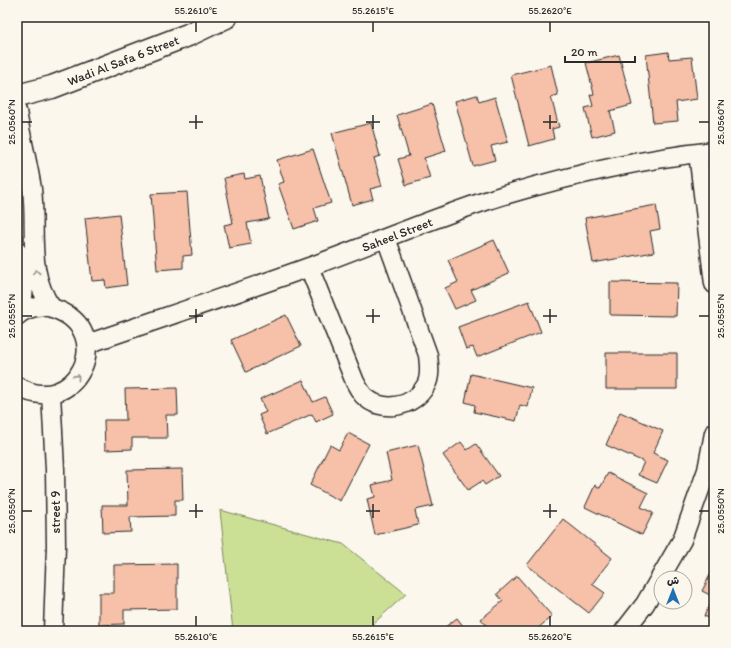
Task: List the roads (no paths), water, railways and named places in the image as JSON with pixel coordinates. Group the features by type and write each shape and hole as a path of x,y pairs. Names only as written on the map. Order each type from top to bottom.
{"street":[{"name":"Wadi Al Safa 6 Street","path":"17,96 52,87 188,35 226,17"},
{"path":"17,111 19,137 32,191 22,249 25,291 19,314"},
{"path":"706,152 714,284"},
{"name":"Saheel Street","path":"87,344 309,267 500,196 563,178 627,164 706,152"},
{"path":"309,267 354,382 363,394 375,404 390,407 404,405 418,397 426,384 430,370 428,355 386,238"},
{"path":"22,249 40,288 52,308"},
{"path":"17,386 26,391 38,394 51,394 64,389 75,381 87,358 87,344 83,331 75,320 64,312 52,308 30,308 19,314"},
{"name":"street 9","path":"51,394 55,485 53,631"},
{"path":"624,631 645,604 682,540 707,470 714,433"}]}
